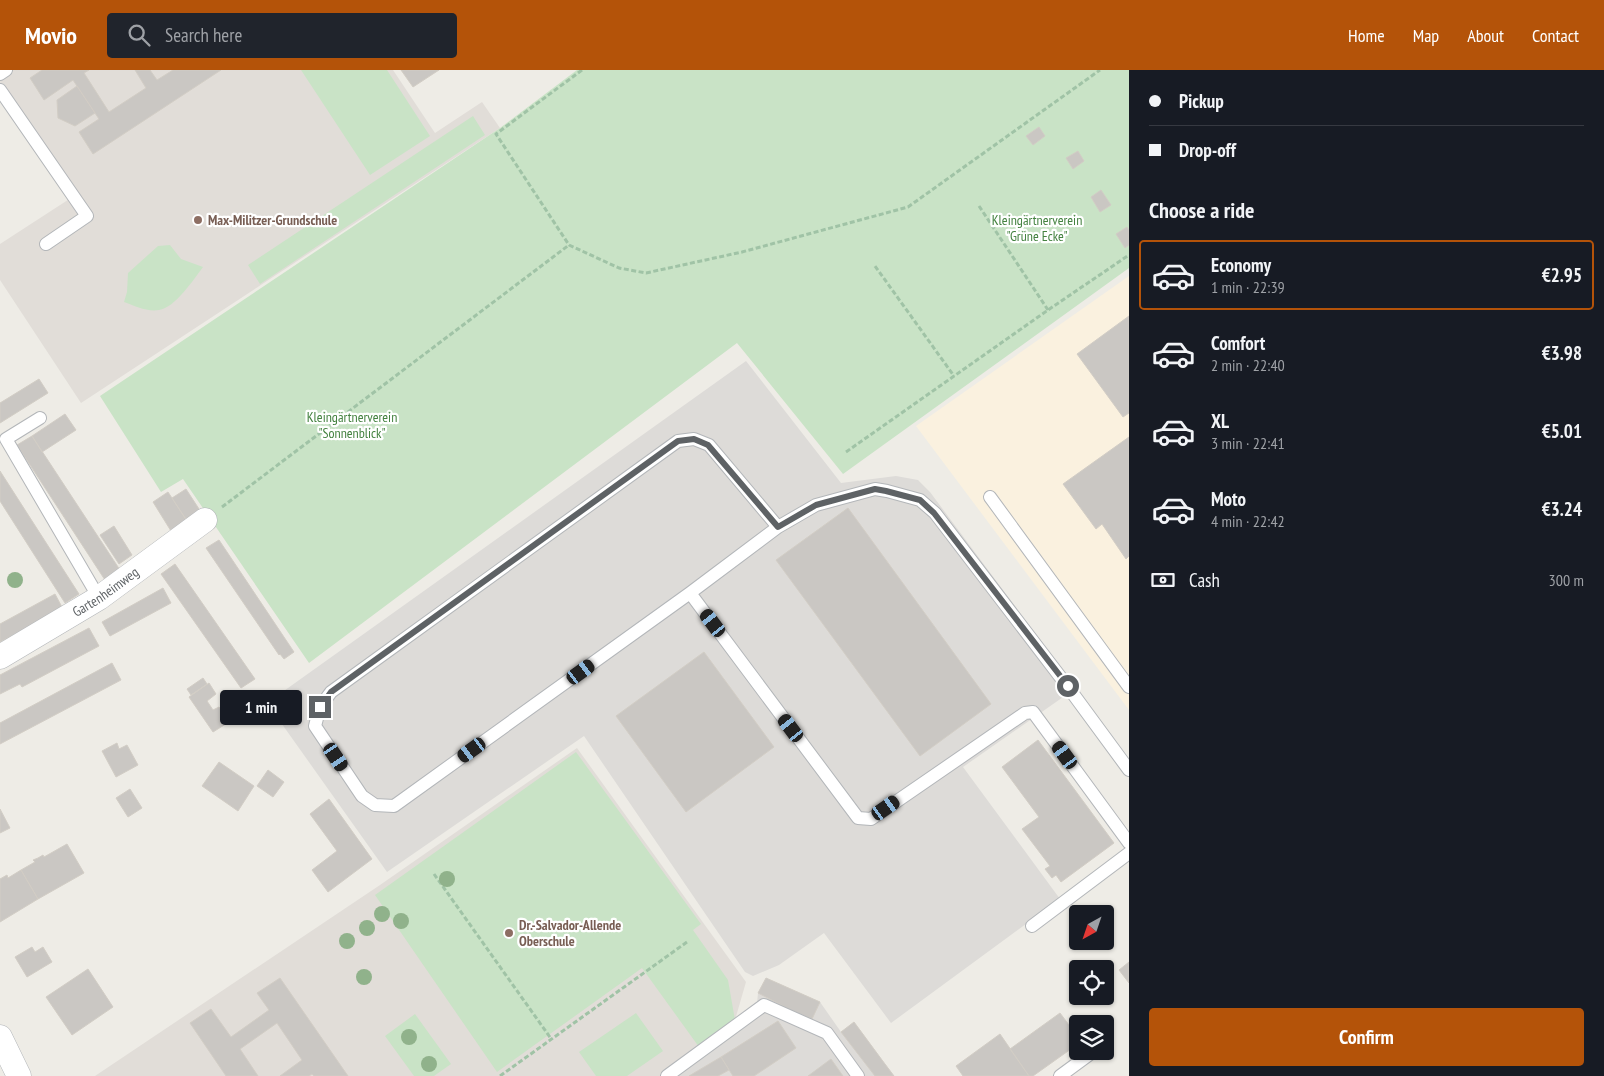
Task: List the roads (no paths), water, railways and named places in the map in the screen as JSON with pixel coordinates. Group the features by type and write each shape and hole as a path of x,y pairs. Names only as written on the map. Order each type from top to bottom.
{"street":[{"name":"Gartenheimweg","path":"0,657 99,598 205,520"},
{"path":"0,1037 11,1073"}],"lane":[{"path":"0,74 6,70"},
{"path":"0,90 87,216 46,244"},
{"path":"40,418 6,439 99,598"},
{"path":"778,527 708,445 694,439 678,441 331,692 320,707 314,726 362,796 374,805 394,806 690,593 778,527 816,505 875,489 920,500 934,513 1068,686 1129,770"},
{"path":"990,497 1129,687"},
{"path":"690,593 858,818 871,819 1025,713 1033,712 1129,843"},
{"path":"1032,926 1129,853"},
{"path":"667,1076 764,1005 826,1033 858,1076"},
{"path":"1060,1076 1082,1060"}],"place":[{"name":"Max-Militzer-Grundschule","path":"198,220"},
{"name":"Dr.-Salvador-Allende Oberschule","path":"509,933"}],"park label":[{"name":"Kleingärtnerverein \"Grüne Ecke\"","path":"1037,228"},
{"name":"Kleingärtnerverein \"Sonnenblick\"","path":"352,426"}]}
